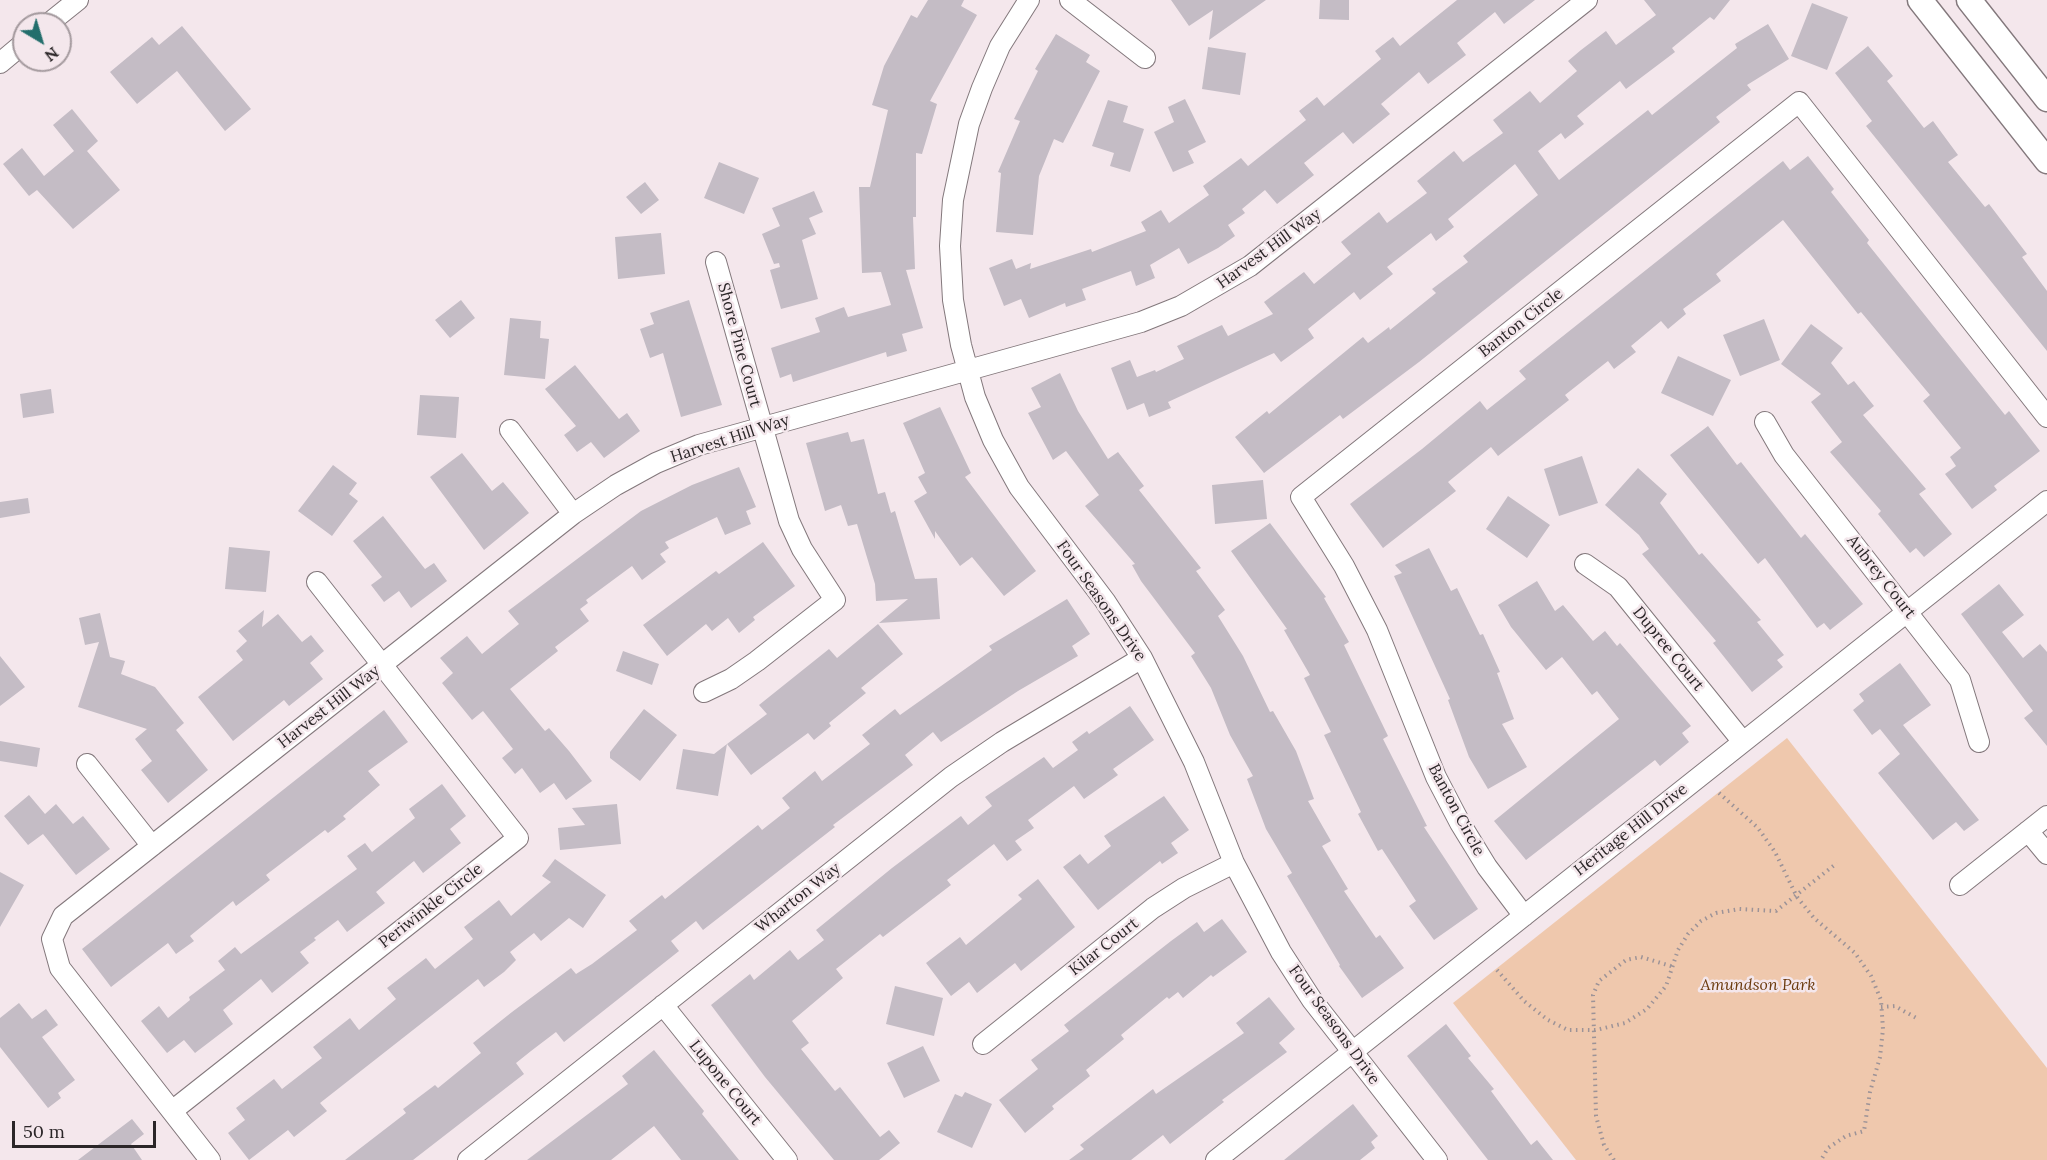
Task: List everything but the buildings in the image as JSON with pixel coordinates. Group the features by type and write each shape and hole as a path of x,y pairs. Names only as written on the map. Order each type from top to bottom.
{"main road":[{"path":"1920,0 2047,161"},
{"path":"1969,0 2047,99"}],"street":[{"path":"63,12 78,0"},
{"name":"Four Seasons Drive","path":"1029,0 1000,46 981,88 959,162 950,246 953,300 967,370 993,440 1019,487 1105,601 1142,658 1194,762 1234,862 1281,952 1352,1052 1437,1160"},
{"path":"1070,0 1145,58"},
{"name":"Harvest Hill Way","path":"210,1160 60,968 52,939 63,916 573,514 616,485 656,463 699,445 1141,322 1181,306 1214,289 1250,266 1587,0"},
{"path":"0,63 12,54"},
{"name":"Banton Circle","path":"1524,916 1487,867 1460,823 1436,777 1377,630 1344,566 1301,497 1799,102 2047,417"},
{"name":"Shore Pine Court","path":"704,692 731,679 757,661 835,600 802,549 789,521 716,262"},
{"name":"Aubrey Court","path":"1765,422 1784,455 1960,680 1979,742"},
{"path":"510,430 573,514"},
{"name":"Heritage Hill Drive","path":"1216,1160 2047,501"},
{"name":"Dupree Court","path":"1586,564 1618,587 1743,742"},
{"path":"317,582 382,665"},
{"name":"Wharton Way","path":"468,1160 951,777 1002,742 1142,658"},
{"name":"Periwinkle Circle","path":"172,1111 518,838 382,665"},
{"path":"87,764 152,846"},
{"path":"1960,885 2047,816"},
{"path":"2028,831 2047,854"},
{"name":"Kilar Court","path":"983,1044 1154,908 1184,888 1234,862"},
{"name":"Lupone Court","path":"663,1005 787,1160"}],"path":[{"path":"1719,793 1758,828 1775,852 1797,897 1814,918 1855,953 1871,976 1881,1007 1883,1029 1880,1057 1870,1092 1864,1131 1846,1136 1828,1148 1821,1160"},
{"path":"1497,970 1524,1001 1548,1020 1568,1030 1596,1030 1625,1023 1647,1009 1666,986 1678,950 1688,934 1701,921 1716,913 1739,909 1776,911 1797,897 1837,863"},
{"path":"1614,1160 1604,1145 1596,1116 1596,1030 1593,995 1599,981 1610,970 1626,960 1641,957 1674,967"},
{"path":"1881,1007 1895,1006 1918,1019"}],"green space":[{"name":"Amundson Park","path":"1787,738 2047,1068 2047,1160 1576,1160 1453,1003"}]}
